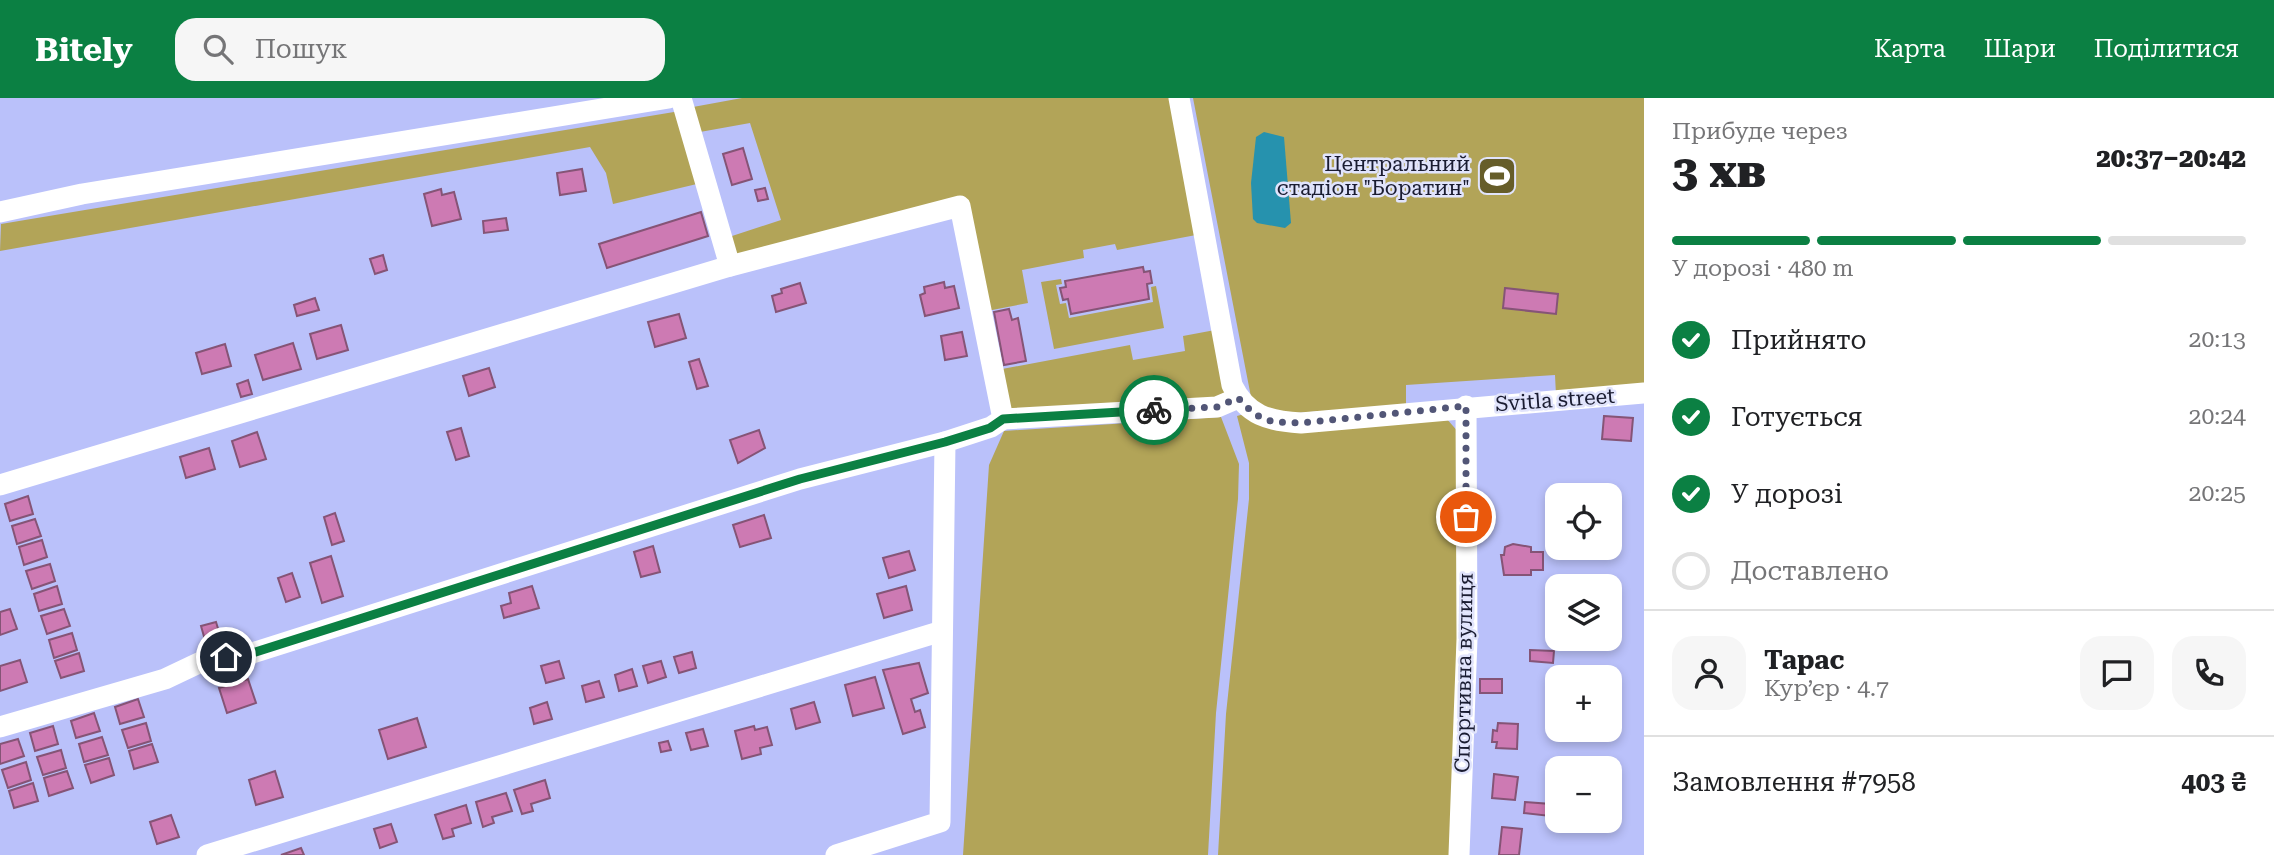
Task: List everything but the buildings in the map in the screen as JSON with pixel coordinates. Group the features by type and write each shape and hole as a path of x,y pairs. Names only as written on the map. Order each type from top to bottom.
{"street":[{"path":"0,212 82,194 669,98"},
{"path":"681,98 730,266"},
{"path":"0,727 165,679 205,660 246,655 800,479 945,442 990,428 1003,419 1217,407 1238,398 1232,385 1179,98"},
{"path":"0,485 730,266 960,206 1003,419"},
{"name":"Svitla street","path":"1238,398 1254,414 1273,422 1301,423 1466,406 1644,393"},
{"name":"Спортивна вулиця","path":"1459,855 1467,639 1466,406"},
{"path":"836,855 940,822 945,442"},
{"path":"207,855 942,631"}],"shaded area":[{"path":"742,98 1169,98 1196,235 1117,250 1115,244 1083,250 1084,258 1022,270 1028,303 987,311 964,196 735,258 729,237 781,220 750,123 700,132 693,107"},
{"name":"Центральний стадіон \"Боратин\"","path":"1193,98 1644,98 1644,389 1556,395 1555,375 1406,385 1406,405 1282,414 1260,407 1251,397"},
{"path":"680,111 701,183 613,204 606,173 590,147 0,251 1,224"},
{"path":"1061,279 1062,284 1056,285 1060,304 1066,303 1069,318 1153,302 1151,287 1156,286 1164,328 1054,349 1041,282"},
{"path":"1215,330 1226,391 1224,398 1009,410 1002,369 1130,345 1133,360 1185,351 1183,336"},
{"path":"1237,416 1446,418 1460,434 1458,658 1451,855 1218,855 1226,714 1249,499 1249,463"},
{"path":"1221,417 1239,464 1238,499 1216,713 1208,855 963,855 989,465 1004,431"}],"water":[{"path":"1264,132 1284,137 1291,223 1285,228 1257,223 1253,219 1251,183 1256,137"}],"way so far":[{"path":"1154,410 1217,407 1238,398 1254,414 1273,422 1301,423 1466,406 1466,517"}],"place":[{"name":"Центральний стадіон \"Боратин\"","path":"1497,176"}],"route":[{"path":"226,657 246,655 800,479 945,442 990,428 1003,419 1154,410"}]}
